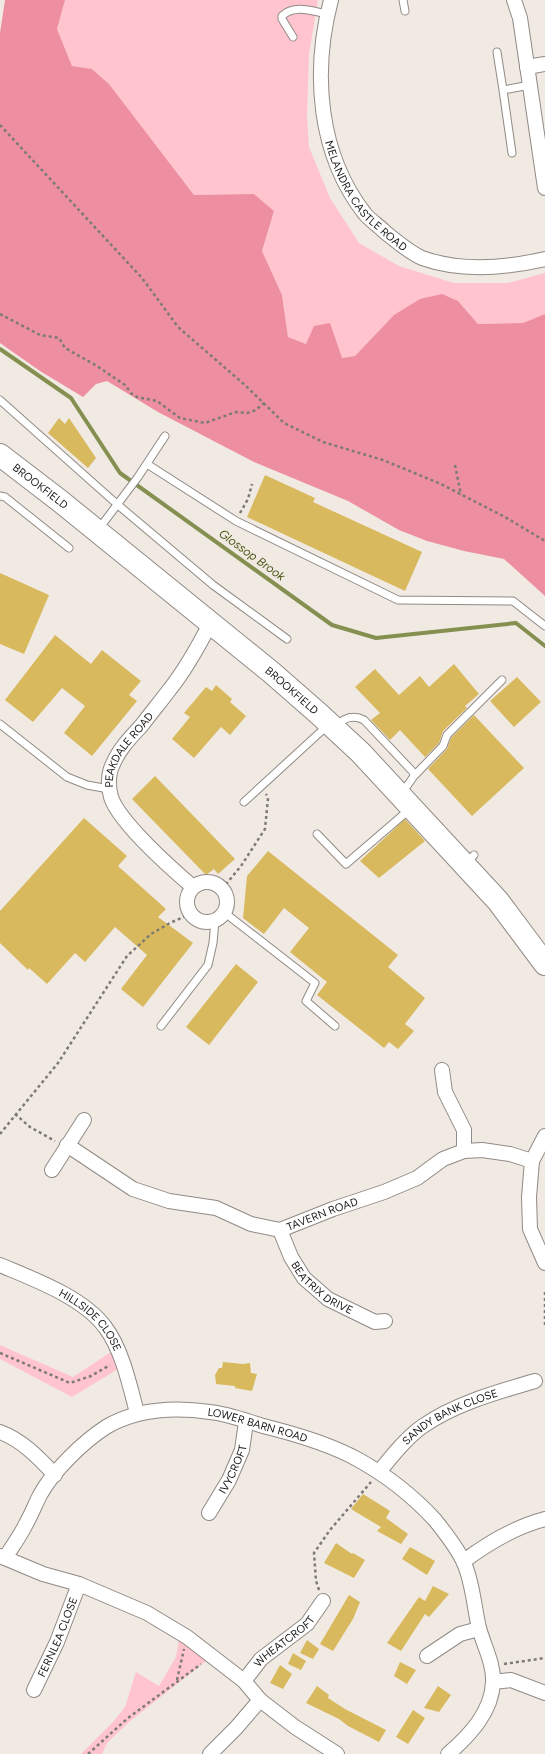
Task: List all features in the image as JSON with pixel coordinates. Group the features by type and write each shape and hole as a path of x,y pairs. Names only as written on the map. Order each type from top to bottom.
{"main road":[{"name":"BROOKFIELD","path":"0,455 97,531 271,672 361,753 405,802 469,860 545,964"}],"street":[{"name":"MELANDRA CASTLE ROAD","path":"331,0 327,14 321,87 325,130 332,153 347,188 366,215 396,241 422,257 452,265 489,267 528,263 545,259"},
{"path":"514,0 520,18 543,158 545,188"},
{"path":"527,67 545,64"},
{"name":"PEAKDALE ROAD","path":"193,887 169,866 136,831 120,812 112,799 109,789 112,764 124,745 138,736 188,665 210,624"},
{"path":"203,882 216,883 226,893 228,904 220,917 202,922 190,914 186,902 188,894 193,887 203,882"},
{"path":"442,1070 445,1092 464,1130 464,1151"},
{"path":"52,1170 84,1120"},
{"path":"545,1136 532,1161 529,1197 530,1229 545,1263"},
{"name":"TAVERN ROAD","path":"67,1145 133,1189 168,1201 216,1208 251,1224 280,1230 333,1209 384,1192 417,1178 443,1159 464,1151 482,1150 510,1154 532,1161"},
{"name":"BEATRIX DRIVE","path":"280,1230 291,1257 304,1278 328,1299 375,1322 385,1321"},
{"name":"HILLSIDE CLOSE","path":"0,1265 51,1287 85,1308 105,1327 121,1358 137,1413"},
{"name":"SANDY BANK CLOSE","path":"379,1472 401,1446 424,1426 455,1408 535,1381"},
{"name":"LOWER BARN ROAD","path":"337,1754 295,1727 260,1700 244,1681 187,1637 147,1613 79,1584 43,1574 3,1557 27,1524 40,1496 55,1474 81,1447 105,1428 137,1413 174,1410 211,1412 289,1433 356,1458 379,1472 413,1497 436,1522 464,1561 470,1579 480,1628 491,1665 494,1682 490,1700 480,1721 464,1740 448,1754"},
{"name":"IVYCROFT","path":"209,1513 229,1480 242,1450 246,1422"},
{"path":"0,1432 8,1435 34,1453 55,1474"},
{"path":"464,1561 484,1546 495,1540 533,1522 545,1519"},
{"name":"FERNLEA CLOSE","path":"34,1690 57,1642 79,1584"},
{"name":"WHEATCROFT","path":"244,1681 261,1659 308,1624 323,1601"},
{"path":"427,1656 460,1634 480,1628"},
{"path":"494,1682 511,1680 545,1693"},
{"path":"210,1754 236,1728 260,1700"}],"lane":[{"path":"403,0 405,11"},
{"path":"293,37 282,19 282,16 285,13 295,9 327,14"},
{"path":"497,52 512,153"},
{"path":"503,90 530,85"},
{"path":"0,400 118,505 213,585 287,639"},
{"path":"97,531 118,505 165,436"},
{"path":"146,464 236,520 398,600 513,601 545,626"},
{"path":"0,496 5,497 69,548"},
{"path":"316,834 349,866 405,802 414,776 443,746 447,735 502,680"},
{"path":"244,802 331,726 345,718 358,717 364,720 413,772 414,776"},
{"path":"0,724 67,778 87,785 109,789"},
{"path":"160,1026 208,965 220,917 315,983 306,1000 335,1026"}],"path":[{"path":"0,125 142,278 178,327 264,403 284,423 323,442 383,460 441,484 505,517 545,541"},
{"path":"0,314 40,335 59,338 65,348 97,366 125,385 132,394 137,397 157,401 180,418 205,423 236,412 247,414 256,410 264,403"},
{"path":"455,465 461,495"},
{"path":"236,520 248,499 252,484"},
{"path":"222,889 241,866 265,828 268,798 262,785"},
{"path":"0,1134 58,1062 127,956 151,934 170,922 190,914"},
{"path":"15,1114 30,1127 50,1139 67,1145"},
{"path":"545,1292 545,1327"},
{"path":"0,1353 70,1383 91,1376 121,1358"},
{"path":"323,1601 316,1581 314,1553 330,1530 358,1499 379,1472"},
{"path":"177,1680 187,1637"},
{"path":"88,1754 128,1718 177,1680 211,1657"},
{"path":"491,1665 545,1658"}],"shaded area":[{"path":"5,0 65,0 57,29 72,66 92,69 109,84 194,195 254,194 274,211 262,251 282,295 288,337 306,344 314,326 330,323 342,358 355,356 394,315 420,299 442,294 458,301 478,324 523,323 545,314 545,596 504,559 464,551 427,541 399,530 348,501 254,462 158,412 107,381 96,384 83,397 40,371 0,343 0,33"},
{"path":"65,0 318,0 309,54 307,117 309,147 330,198 359,243 399,266 454,283 508,283 545,273 545,314 523,323 478,324 458,301 394,315 355,356 342,358 288,337 282,295 262,251 274,211 254,194 194,195 109,84 92,69 72,66 57,29"},
{"path":"0,1345 73,1377 117,1348 123,1366 72,1397 0,1359"},
{"path":"180,1633 211,1657 129,1722 107,1743 102,1754 81,1754 113,1722 125,1707 136,1672 159,1686 176,1657"}],"building":[{"path":"59,418 65,424 69,418 96,458 88,468 48,433"},
{"path":"265,475 315,498 313,502 422,552 405,591 247,517"},
{"path":"0,573 49,595 24,654 0,644"},
{"path":"55,635 91,664 102,650 141,681 129,695 137,701 92,756 64,733 85,706 62,688 33,722 5,700"},
{"path":"454,664 479,694 465,706 467,708 443,731 439,743 425,757 400,730 390,740 371,720 380,713 355,687 375,669 399,695 420,676 429,687"},
{"path":"517,677 541,702 514,727 490,701"},
{"path":"216,685 232,699 230,702 246,716 230,735 221,727 194,758 172,739 190,717 184,713 206,687 212,691"},
{"path":"474,715 524,768 472,816 428,769 447,749 451,738"},
{"path":"155,776 235,859 218,874 214,869 206,875 132,799"},
{"path":"84,818 127,856 118,866 166,909 158,917 193,943 143,1007 121,989 147,955 115,927 85,962 75,953 47,984 29,968 28,970 0,943 0,911"},
{"path":"405,819 425,841 379,878 360,861"},
{"path":"268,851 398,955 388,967 425,998 405,1024 414,1031 398,1049 389,1042 384,1048 317,995 327,982 290,952 309,928 284,908 264,934 243,918 247,876"},
{"path":"236,964 258,982 209,1045 186,1027"},
{"path":"223,1362 243,1364 250,1363 251,1373 257,1374 252,1391 235,1388 235,1386 216,1384 215,1375 219,1368 222,1368"},
{"path":"363,1494 390,1511 386,1518 408,1534 401,1544 377,1531 381,1527 351,1509"},
{"path":"336,1543 352,1554 353,1553 365,1560 354,1578 324,1563"},
{"path":"410,1547 435,1561 427,1575 402,1559"},
{"path":"433,1586 449,1594 429,1617 425,1614 401,1651 387,1643 419,1597 425,1601"},
{"path":"349,1595 360,1602 353,1619 333,1651 320,1644"},
{"path":"307,1640 319,1649 313,1659 300,1653"},
{"path":"293,1653 306,1661 301,1670 288,1664"},
{"path":"400,1662 416,1670 407,1684 394,1676"},
{"path":"280,1665 292,1674 283,1689 270,1683"},
{"path":"317,1686 329,1695 328,1698 345,1709 386,1730 379,1742 348,1726 339,1719 306,1703"},
{"path":"438,1686 451,1695 439,1712 424,1708"},
{"path":"413,1710 425,1718 408,1744 396,1737"}],"waterway":[{"name":"Glossop Brook","path":"0,349 71,398 120,473 332,625 376,638 516,623 545,646"}]}
